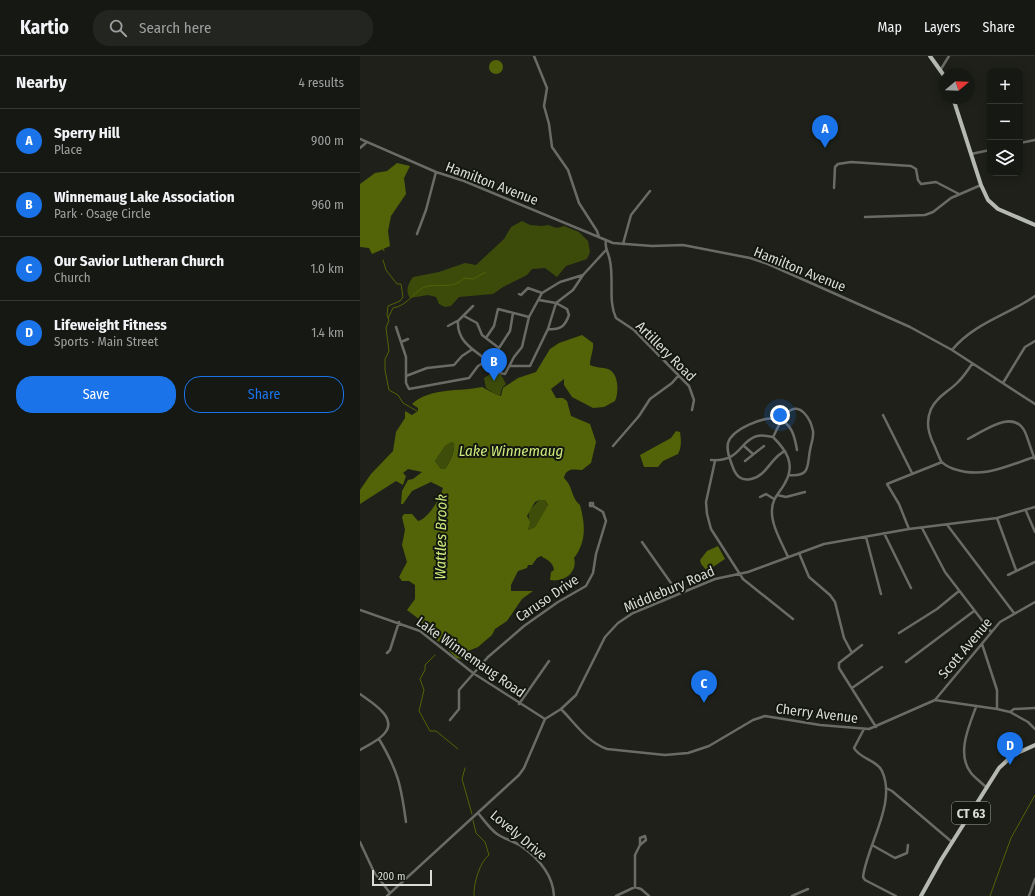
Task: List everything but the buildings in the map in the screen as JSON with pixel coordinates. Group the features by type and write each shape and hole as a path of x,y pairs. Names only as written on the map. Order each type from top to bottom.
{"main road":[{"path":"930,56 940,68"},
{"path":"955,104 981,186 988,200 998,209 1035,225"},
{"name":"CT 63","path":"921,896 985,786 1008,759 1019,751 1035,745"}],"street":[{"path":"534,56 547,90 544,106 549,124 552,147 567,167 579,203 594,226 599,237"},
{"path":"942,68 949,56"},
{"name":"Hamilton Avenue","path":"360,139 436,172 464,181 606,240 623,244 652,246 683,245 750,258 841,295 910,327 952,350 1035,404"},
{"path":"1023,142 1035,140"},
{"path":"360,148 367,142"},
{"path":"971,154 987,151"},
{"path":"834,188 835,168 838,164 851,162 911,166 916,169 918,180 921,184 936,182 959,194"},
{"path":"417,234 426,210 436,172"},
{"path":"865,217 925,215 933,212 951,198 981,186"},
{"path":"623,244 631,215 650,191"},
{"name":"Artillery Road","path":"606,240 606,250 610,262 612,304 616,318 634,330 649,347 658,353 689,386 694,400 692,410"},
{"path":"510,366 530,366 548,329 556,304 573,290 606,250"},
{"path":"458,321 459,331 471,350 488,360 502,374 508,371 514,357 522,347 529,316 542,293 560,282 583,276"},
{"path":"519,294 522,295 528,288 542,293"},
{"path":"952,350 958,343 981,325 1015,310 1035,296"},
{"path":"539,300 556,304 567,309 569,315 567,321 559,329 548,329"},
{"path":"448,326 458,321 473,306"},
{"path":"486,338 494,326 498,309 529,316"},
{"path":"464,316 476,323 480,332 499,348 510,331 513,313"},
{"path":"396,327 406,357 407,387 412,390 429,385 469,378 478,366 488,360"},
{"path":"401,342 408,339"},
{"path":"1003,383 1025,347 1035,341"},
{"path":"406,376 428,368 454,365 462,356 471,350"},
{"path":"968,439 1003,422 1009,420 1016,422 1021,424 1026,432 1034,458 982,473 971,474 948,467 942,462 930,437 928,418 931,409 938,399 958,382 972,364"},
{"path":"613,446 639,416 650,399 672,384 678,376"},
{"path":"773,437 787,413 798,409 804,412 810,421 813,432 808,467 806,472 795,476 789,475"},
{"path":"883,415 912,473"},
{"path":"785,451 778,456 764,472 752,479 740,478 735,473 729,458 728,444 731,437 736,432 754,423 770,418 782,421 792,431 797,450"},
{"path":"788,557 774,522 772,512 774,499 789,475 790,463 785,451 773,437 756,436 735,456 713,460 708,491 707,518 714,534 728,553 743,580 793,619"},
{"path":"744,446 753,454"},
{"path":"745,461 764,446"},
{"path":"909,530 899,504 887,484 942,462"},
{"path":"777,495 786,497 805,492"},
{"path":"760,497 766,494 774,499"},
{"name":"Caruso Drive","path":"450,720 459,709 459,690 472,673 527,623 558,602 580,591 590,580 606,521 603,512 593,506"},
{"name":"Middlebury Road","path":"545,719 560,709 580,689 601,643 618,623 633,613 678,593 715,579 740,574 824,544 884,533 947,526 997,518 1026,511 1035,507"},
{"path":"1026,511 1035,532"},
{"path":"997,518 1016,570"},
{"path":"947,526 1014,613"},
{"path":"922,528 945,572 991,632"},
{"path":"884,533 911,588"},
{"path":"866,537 881,594"},
{"path":"642,542 678,593"},
{"path":"799,553 809,577 830,595 835,602 844,638 852,653"},
{"path":"1008,574 1035,562"},
{"path":"899,633 937,609 959,591"},
{"name":"Scott Avenue","path":"935,700 1000,622 1035,602"},
{"name":"Lake Winnemaug Road","path":"360,610 399,622 420,631 472,673 545,719"},
{"path":"906,662 974,611"},
{"path":"387,653 390,650 399,622"},
{"path":"982,644 997,690 997,709"},
{"path":"862,645 839,663 839,668 876,727"},
{"path":"519,704 549,661"},
{"path":"852,688 882,667"},
{"path":"360,694 382,710 387,718 387,730 379,739 360,750"},
{"path":"935,700 1010,712 1028,722 1035,729"},
{"name":"Cherry Avenue","path":"560,709 578,725 586,736 598,746 607,749 665,755 688,754 709,746 753,720 765,716 864,729 876,727 935,700"},
{"path":"976,707 966,736 964,751 971,772 985,786"},
{"path":"1010,712 1014,709 1035,708"},
{"path":"387,896 478,813 524,768 545,719"},
{"path":"864,729 854,748 861,756 878,765 882,770 886,788 883,811 863,876 865,880 896,896"},
{"path":"379,739 391,760 400,783 406,822"},
{"path":"886,788 892,791 952,843"},
{"name":"Lovely Drive","path":"478,813 496,833 521,846 549,874 553,885 554,896"},
{"path":"360,842 374,872 390,893"},
{"path":"635,887 635,855 640,845"},
{"path":"872,845 895,858 907,854 908,845"},
{"path":"1029,896 1034,890 1035,879"},
{"path":"616,896 635,887 641,889 649,896"},
{"path":"792,896 808,889"}],"shaded area":[{"path":"522,221 530,225 548,225 557,228 564,226 579,232 588,241 590,252 587,259 566,266 557,277 545,268 532,269 527,275 503,287 493,294 459,297 451,306 445,307 439,304 436,297 428,295 410,298 408,287 413,277 439,272 465,263 476,265 504,239 511,227"},
{"path":"494,366 498,369 506,384 502,388 500,396 486,388 484,378 489,375"},
{"path":"454,442 454,449 452,456 445,469 441,469 435,461 445,446"},
{"path":"539,500 545,500 548,506 535,527 528,530 529,511"}],"water":[{"path":"493,60 499,60 503,64 503,70 499,74 493,74 489,70 489,64"},
{"path":"397,163 410,166 404,178 406,194 391,216 388,231 390,246 372,254 369,248 360,247 360,184 375,173 387,171"},
{"name":"Lake Winnemaug","path":"582,335 593,343 590,365 612,371 617,384 615,401 604,407 593,408 572,397 564,385 564,379 551,389 556,398 563,398 567,401 571,416 590,424 596,442 591,463 582,470 573,469 566,472 564,478 567,481 575,499 580,505 584,526 583,539 574,558 574,568 565,578 560,580 550,580 551,572 554,570 553,567 541,556 537,558 532,565 528,565 527,568 518,571 511,585 511,591 533,591 522,599 507,621 495,629 492,635 478,647 468,651 461,659 456,658 444,645 442,645 429,633 420,620 407,610 415,599 415,585 409,581 402,581 399,577 407,562 402,545 405,530 402,517 404,514 412,514 418,521 422,519 434,507 443,488 431,482 412,491 403,504 401,504 402,491 408,480 413,479 422,472 408,469 403,473 406,476 403,485 396,481 360,504 360,490 371,474 393,451 396,432 405,418 405,411 412,415 418,411 418,408 412,404 436,392 482,387 501,396 503,388 518,378 536,372 550,349 559,343","holes":["452,442 454,443 452,456 445,469 441,469 435,461 445,446","545,500 548,505 535,527 528,530 530,522 527,516 535,502"]},
{"path":"676,431 680,432 681,437 681,446 678,454 663,461 658,467 644,467 640,455 671,438"},
{"path":"718,546 725,559 707,571 701,564 700,560 707,551"}],"waterway":[{"name":"Wattles Brook","path":"383,260 386,270 397,284 401,284 403,297 400,301 388,306 387,315 389,320 386,328 389,351 385,359 385,370 389,390 398,395 403,403 417,411"},
{"path":"388,318 393,308 404,304 423,287 456,284 464,278 473,279 486,272"},
{"name":"Wattles Brook","path":"435,655 425,665 425,670 420,679 424,690 419,711 430,731 436,731 458,749"},
{"name":"Wattles Brook","path":"465,768 462,779 472,814"},
{"path":"990,896 1011,838 1035,795"},
{"name":"Wattles Brook","path":"473,820 476,833 485,842 489,855 480,868 474,896"}],"place":[{"name":"Sperry Hill","path":"825,148"},
{"name":"Winnemaug Lake Association","path":"494,381"},
{"name":"Our Savior Lutheran Church","path":"704,703"},
{"name":"Lifeweight Fitness","path":"1010,765"}]}
